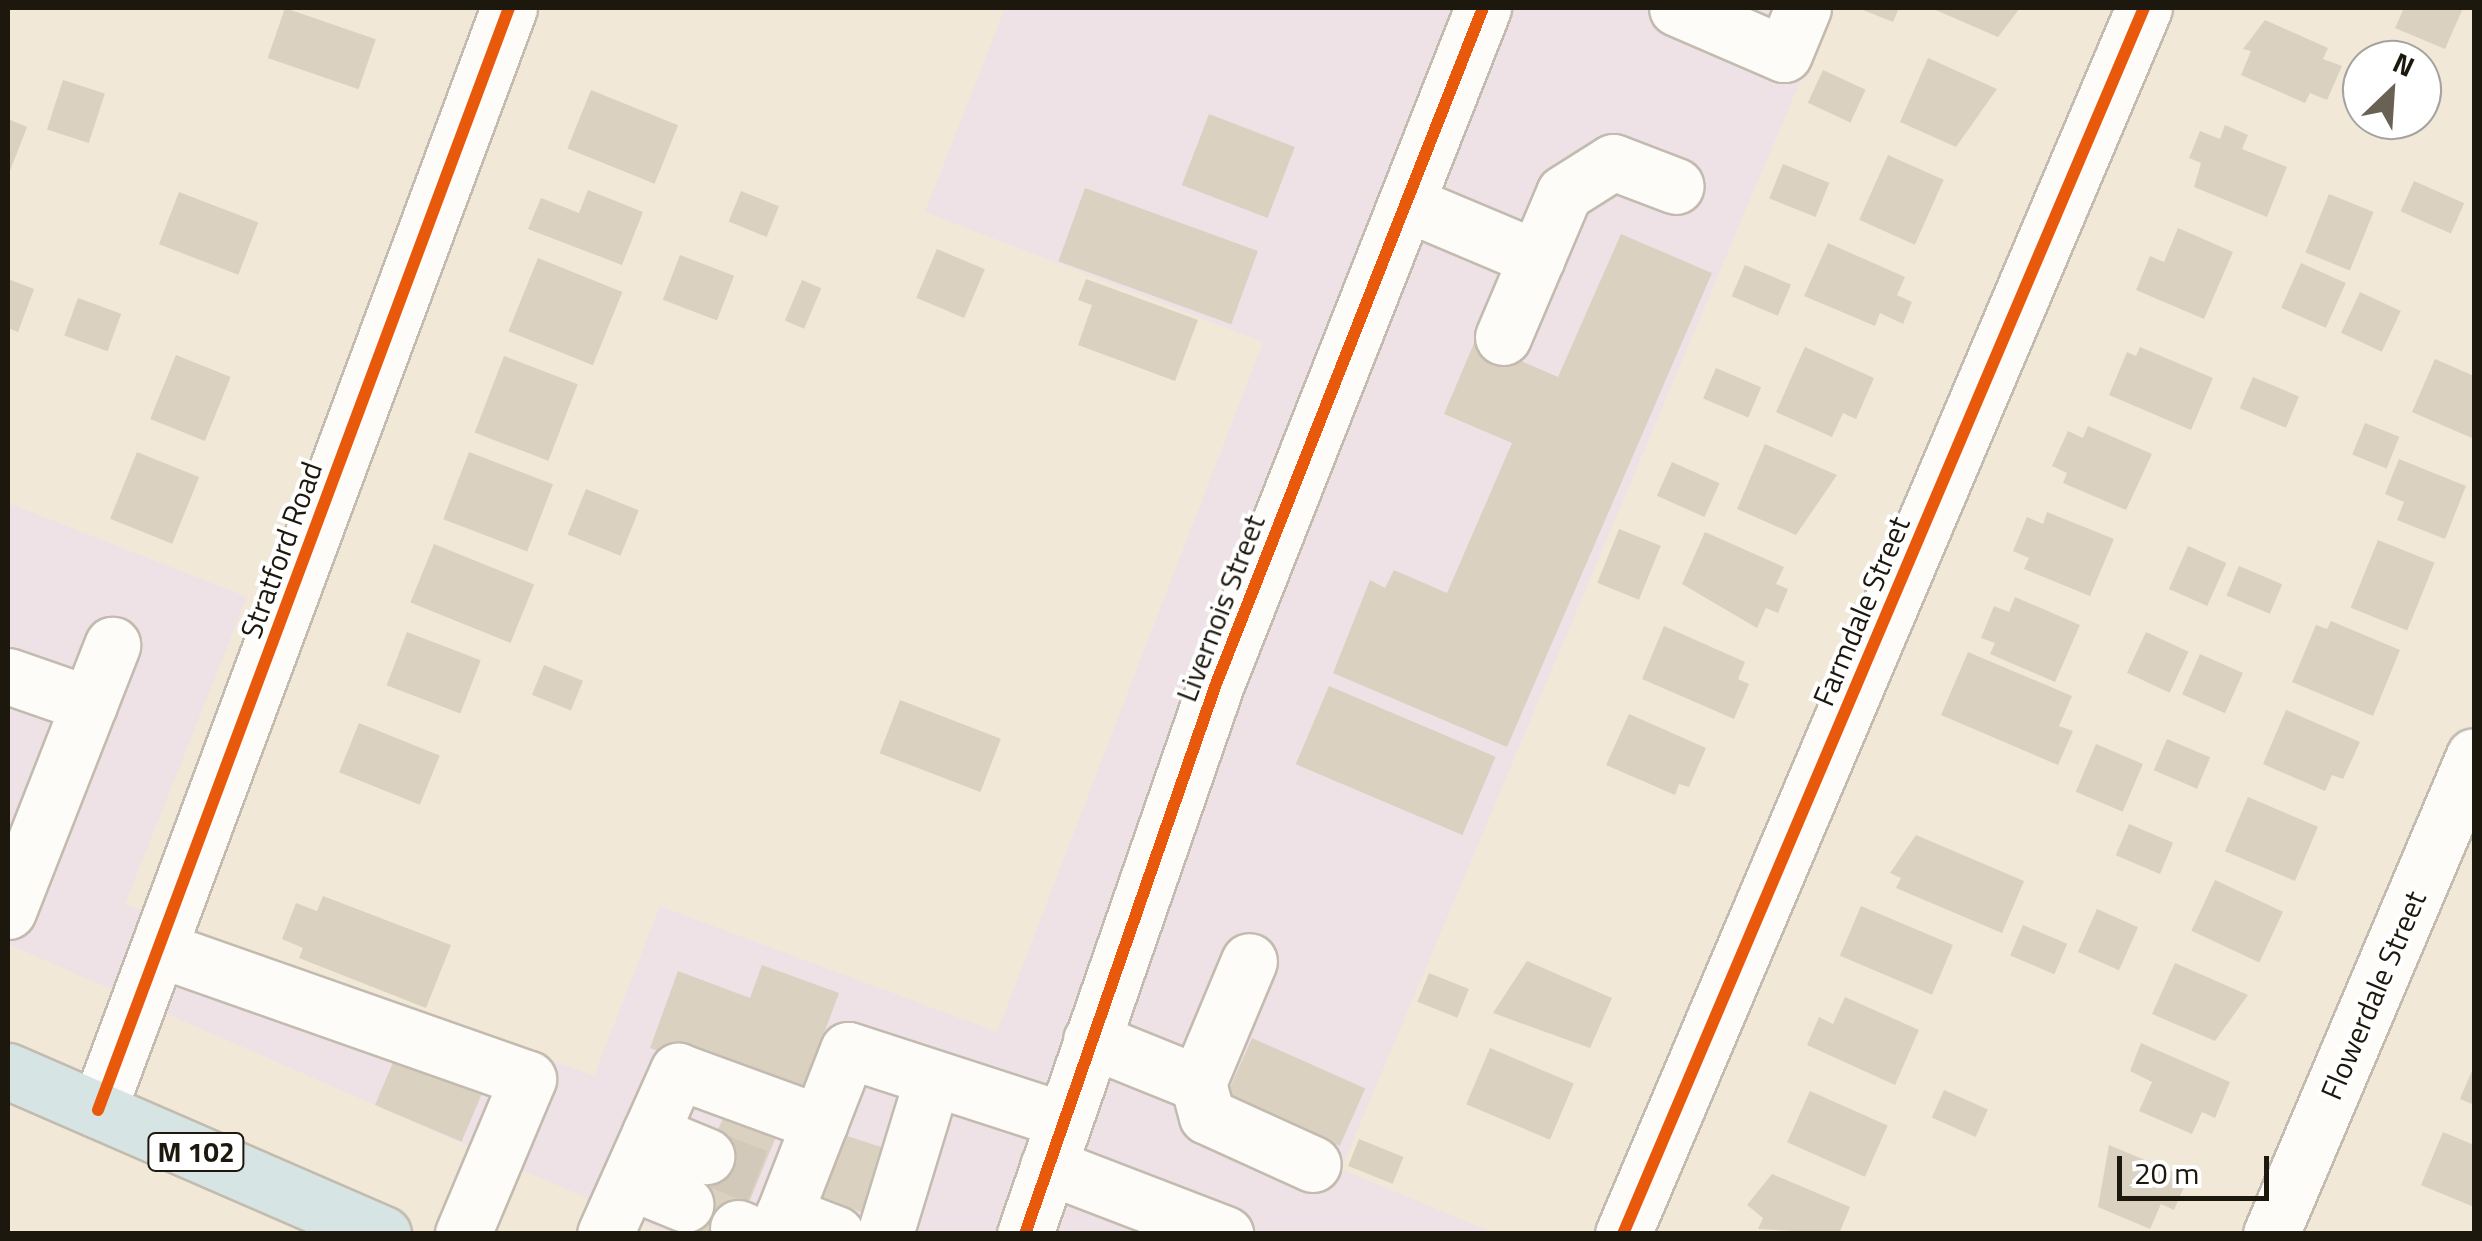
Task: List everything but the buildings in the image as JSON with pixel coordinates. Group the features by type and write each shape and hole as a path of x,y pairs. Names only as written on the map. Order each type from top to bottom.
{"highway":[{"name":"M 102","path":"8,1071 384,1234"}],"street":[{"name":"Stratford Road","path":"98,1110 509,8"},
{"name":"Livernois Street","path":"1026,1234 1216,684 1482,8"},
{"path":"1676,8 1784,54 1803,8"},
{"name":"Farmdale Street","path":"1623,1234 2144,8"},
{"path":"1503,336 1564,193 1612,162 1676,186"},
{"path":"1406,202 1536,258"},
{"path":"8,911 112,644"},
{"path":"8,676 89,704"},
{"name":"Flowerdale Street","path":"2271,1234 2474,756"},
{"path":"159,949 528,1079 463,1234"},
{"path":"1249,960 1198,1082 1207,1116 1312,1164"},
{"path":"1091,1040 1198,1082"},
{"path":"803,1212 820,1123 848,1050 932,1080 1225,1234"},
{"path":"605,1234 678,1071 820,1123"},
{"path":"885,1234 932,1080"},
{"path":"639,1157 696,1180"}],"shaded area":[{"path":"1005,8 1831,8 1341,1169 1494,1233 666,1233 8,944 8,503 247,597 125,904 594,1076 660,906 997,1032 1263,342 925,212"}],"tunnel":[{"path":"706,1156 759,1177"}],"cycle path":[{"path":"98,1110 509,8"},
{"path":"1025,1234 1216,684 1483,8"},
{"path":"1623,1234 2144,8"}]}
